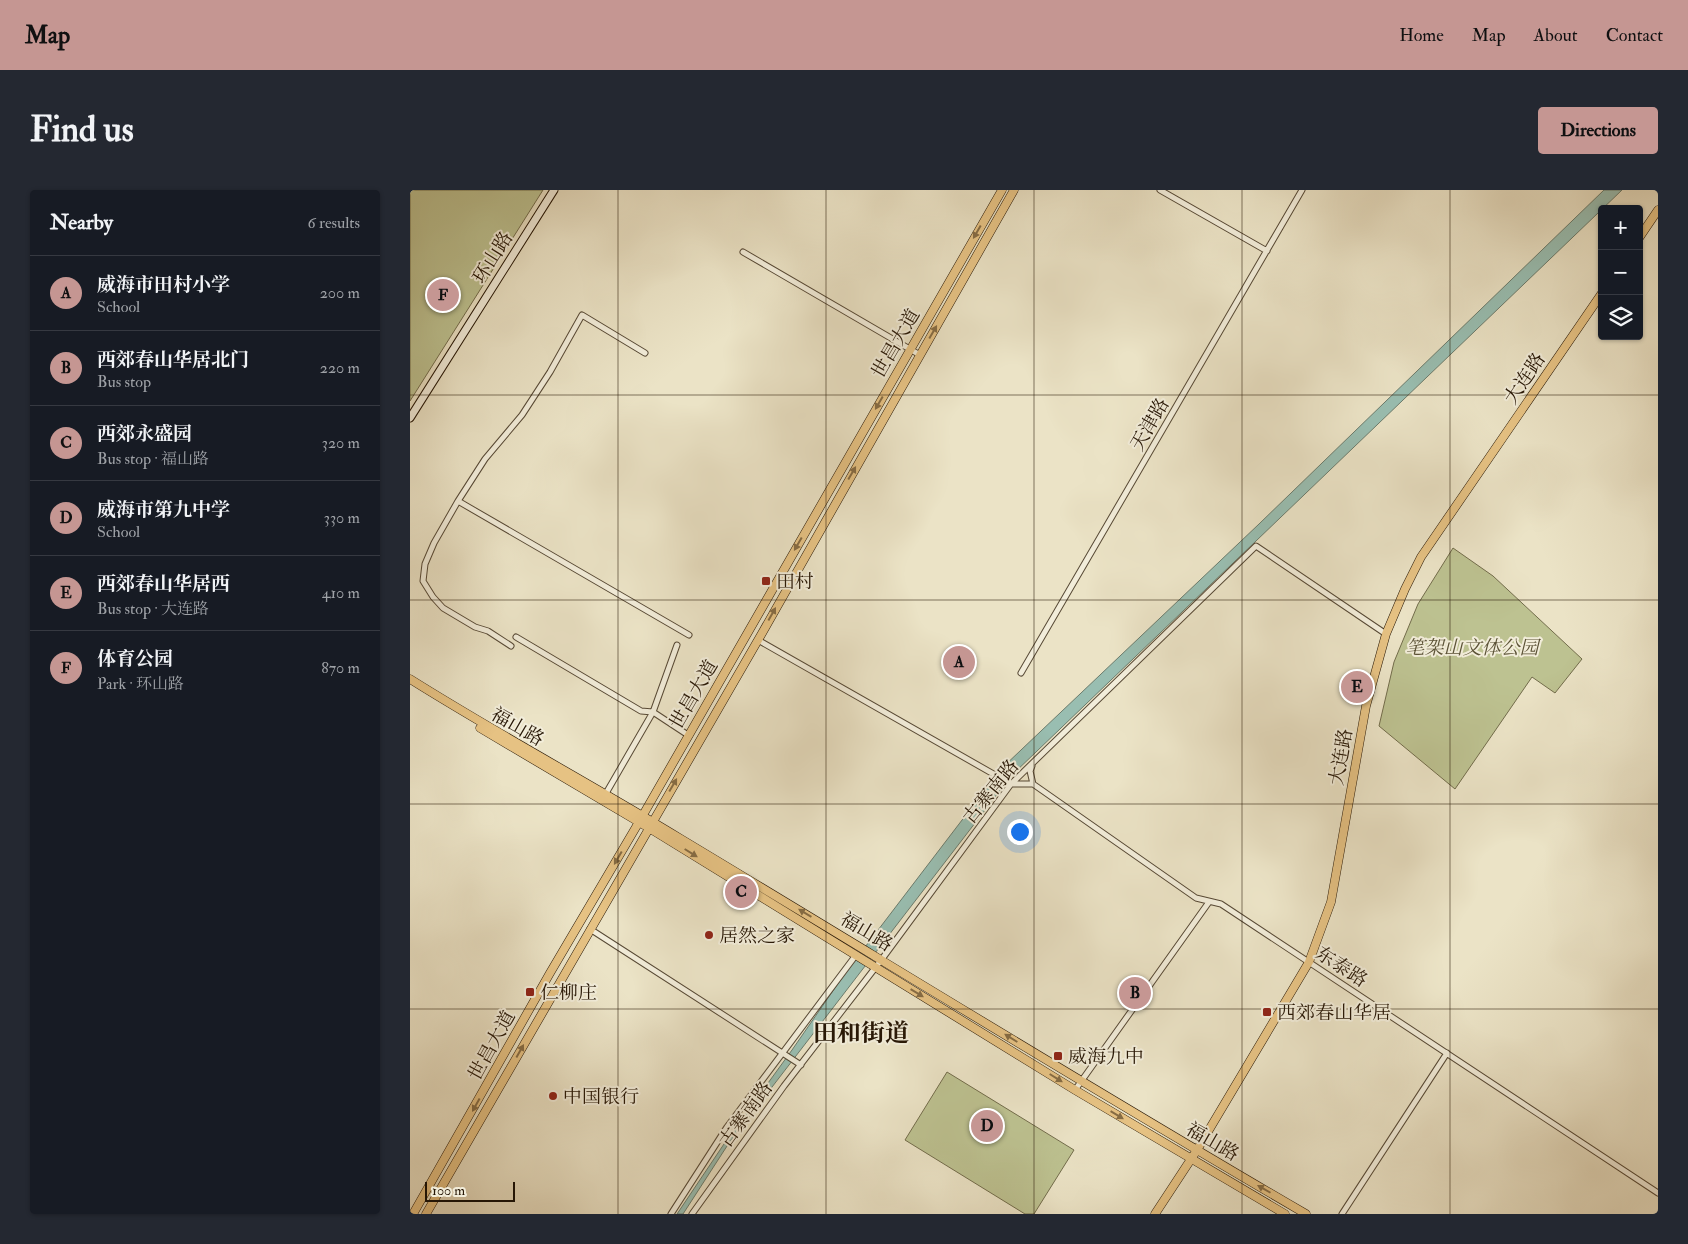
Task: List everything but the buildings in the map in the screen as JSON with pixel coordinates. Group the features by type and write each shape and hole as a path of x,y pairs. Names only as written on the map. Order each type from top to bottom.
{"main road":[{"name":"环山路","path":"410,418 554,190"},
{"name":"世昌大道","path":"413,1209 641,819 1002,190"},
{"name":"世昌大道","path":"426,1214 758,640 1014,190"},
{"path":"1643,232 1658,210"},
{"name":"大连路","path":"1155,1214 1197,1150 1309,962 1331,902 1366,706 1386,634 1405,589 1422,557 1601,295"},
{"name":"福山路","path":"410,679 604,797"},
{"path":"410,685 474,725 651,825"},
{"name":"福山路","path":"651,825 862,947 1082,1082 1306,1214"},
{"name":"福山路","path":"651,825 856,955 1075,1090 1285,1214"}],"street":[{"path":"1160,190 1267,251"},
{"name":"天津路","path":"1021,673 1302,190"},
{"path":"743,252 920,355"},
{"path":"512,646 488,631 475,627 443,608 433,598 423,581 425,564 434,543 485,459 522,415 550,372 582,316 645,353"},
{"path":"458,501 689,635"},
{"name":"古寨南路","path":"692,1214 798,1063 874,966 1009,783 1256,546 1386,634"},
{"path":"516,637 641,711 653,712 688,735"},
{"path":"758,640 1009,783 1033,784 1030,771 1032,763"},
{"path":"604,797 653,712 677,645"},
{"name":"东泰路","path":"1033,784 1196,898 1221,904 1658,1193"},
{"path":"1075,1090 1209,902"},
{"path":"590,929 798,1063"},
{"path":"671,1214 727,1127 785,1054 856,955"},
{"path":"1342,1214 1447,1053"}],"green space":[{"path":"410,190 543,190 410,401"},
{"name":"笔架山文体公园","path":"1453,548 1493,576 1582,659 1555,693 1532,677 1455,789 1379,726 1394,662 1418,604"},
{"path":"947,1072 1074,1150 1034,1214 1025,1214 905,1140"}],"water":[{"path":"1604,190 1622,190 1606,205 1598,205 1598,213 1012,775 729,1143 683,1214 677,1214 726,1141 846,972 1001,769 1259,524"}],"place":[{"name":"体育公园","path":"443,295"},
{"name":"田村","path":"766,581"},
{"name":"威海市田村小学","path":"959,662"},
{"name":"西郊春山华居西","path":"1357,687"},
{"name":"西郊永盛园","path":"741,892"},
{"name":"居然之家","path":"709,935"},
{"name":"仁柳庄","path":"530,992"},
{"name":"西郊春山华居北门","path":"1135,993"},
{"name":"西郊春山华居","path":"1267,1012"},
{"name":"威海九中","path":"1058,1056"},
{"name":"中国银行","path":"553,1096"},
{"name":"威海市第九中学","path":"987,1126"}],"district":[{"name":"田和街道","path":"861,1033"}]}
